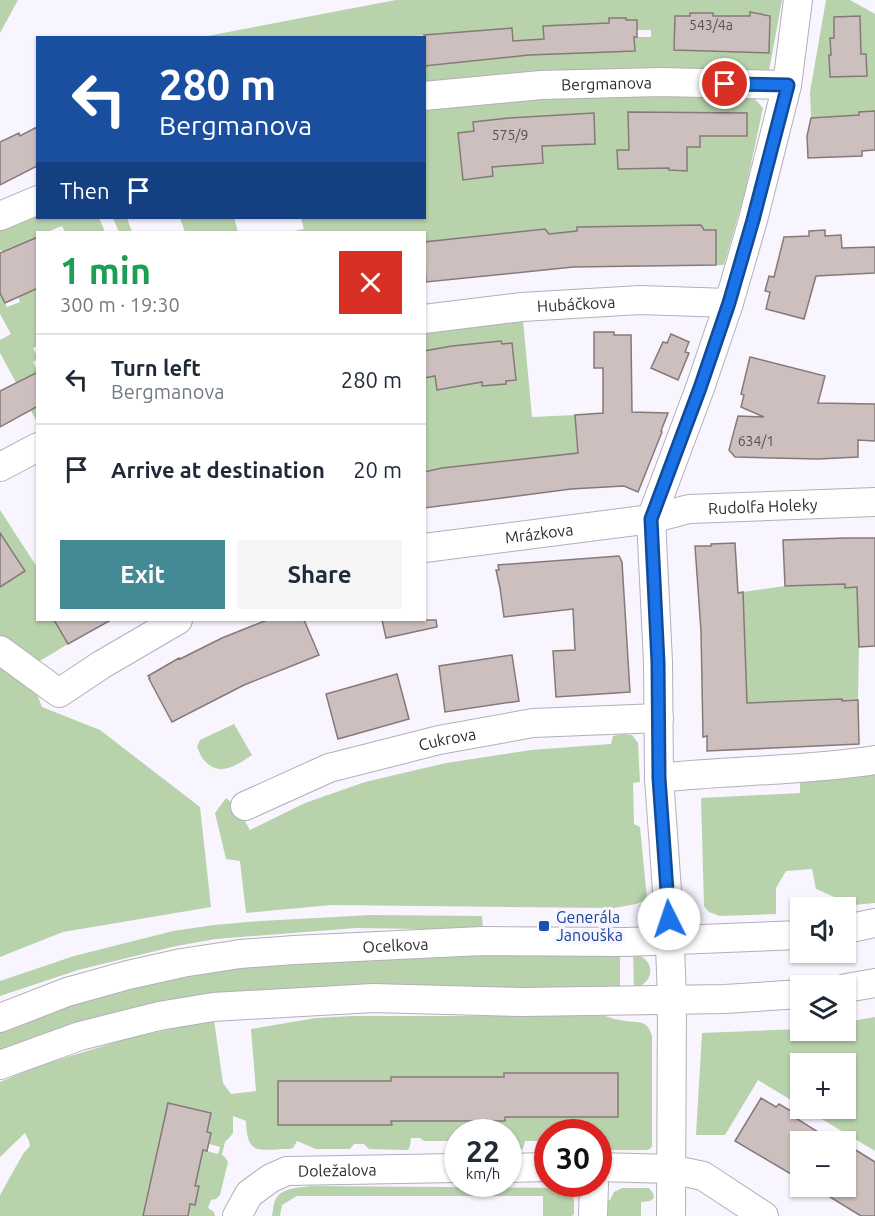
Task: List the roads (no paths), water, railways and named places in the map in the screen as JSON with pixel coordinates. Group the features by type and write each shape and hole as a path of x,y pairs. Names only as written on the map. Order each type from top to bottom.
{"street":[{"path":"671,1216 672,999 659,778 658,663 651,519 729,303 753,220 788,85 798,0"},
{"name":"Bergmanova","path":"426,96 542,85 662,82 788,85"},
{"path":"0,216 36,201"},
{"name":"Hubáčkova","path":"426,319 522,307 616,301 729,303"},
{"path":"0,467 36,448"},
{"name":"Rudolfa Holeky","path":"651,519 689,509 875,502"},
{"name":"Mrázkova","path":"426,548 651,519"},
{"path":"0,650 59,693 101,665 176,621"},
{"name":"Cukrova","path":"245,806 329,768 439,740 533,723 659,718"},
{"path":"659,778 841,765 875,760"},
{"path":"856,928 875,923"},
{"name":"Ocelkova","path":"0,1018 67,992 128,975 182,963 240,954 482,941 626,942 669,930 790,935"},
{"path":"856,986 875,982"},
{"path":"0,1065 80,1036 159,1016 213,1007 373,998 522,1002 725,999 790,995"},
{"path":"612,1167 671,1169 703,1176 764,1216"},
{"name":"Doležalova","path":"237,1216 249,1194 271,1178 287,1171 444,1168"},
{"path":"593,1216 594,1197"}],"place":[{"name":"Generála Janouška","path":"544,926"}]}
